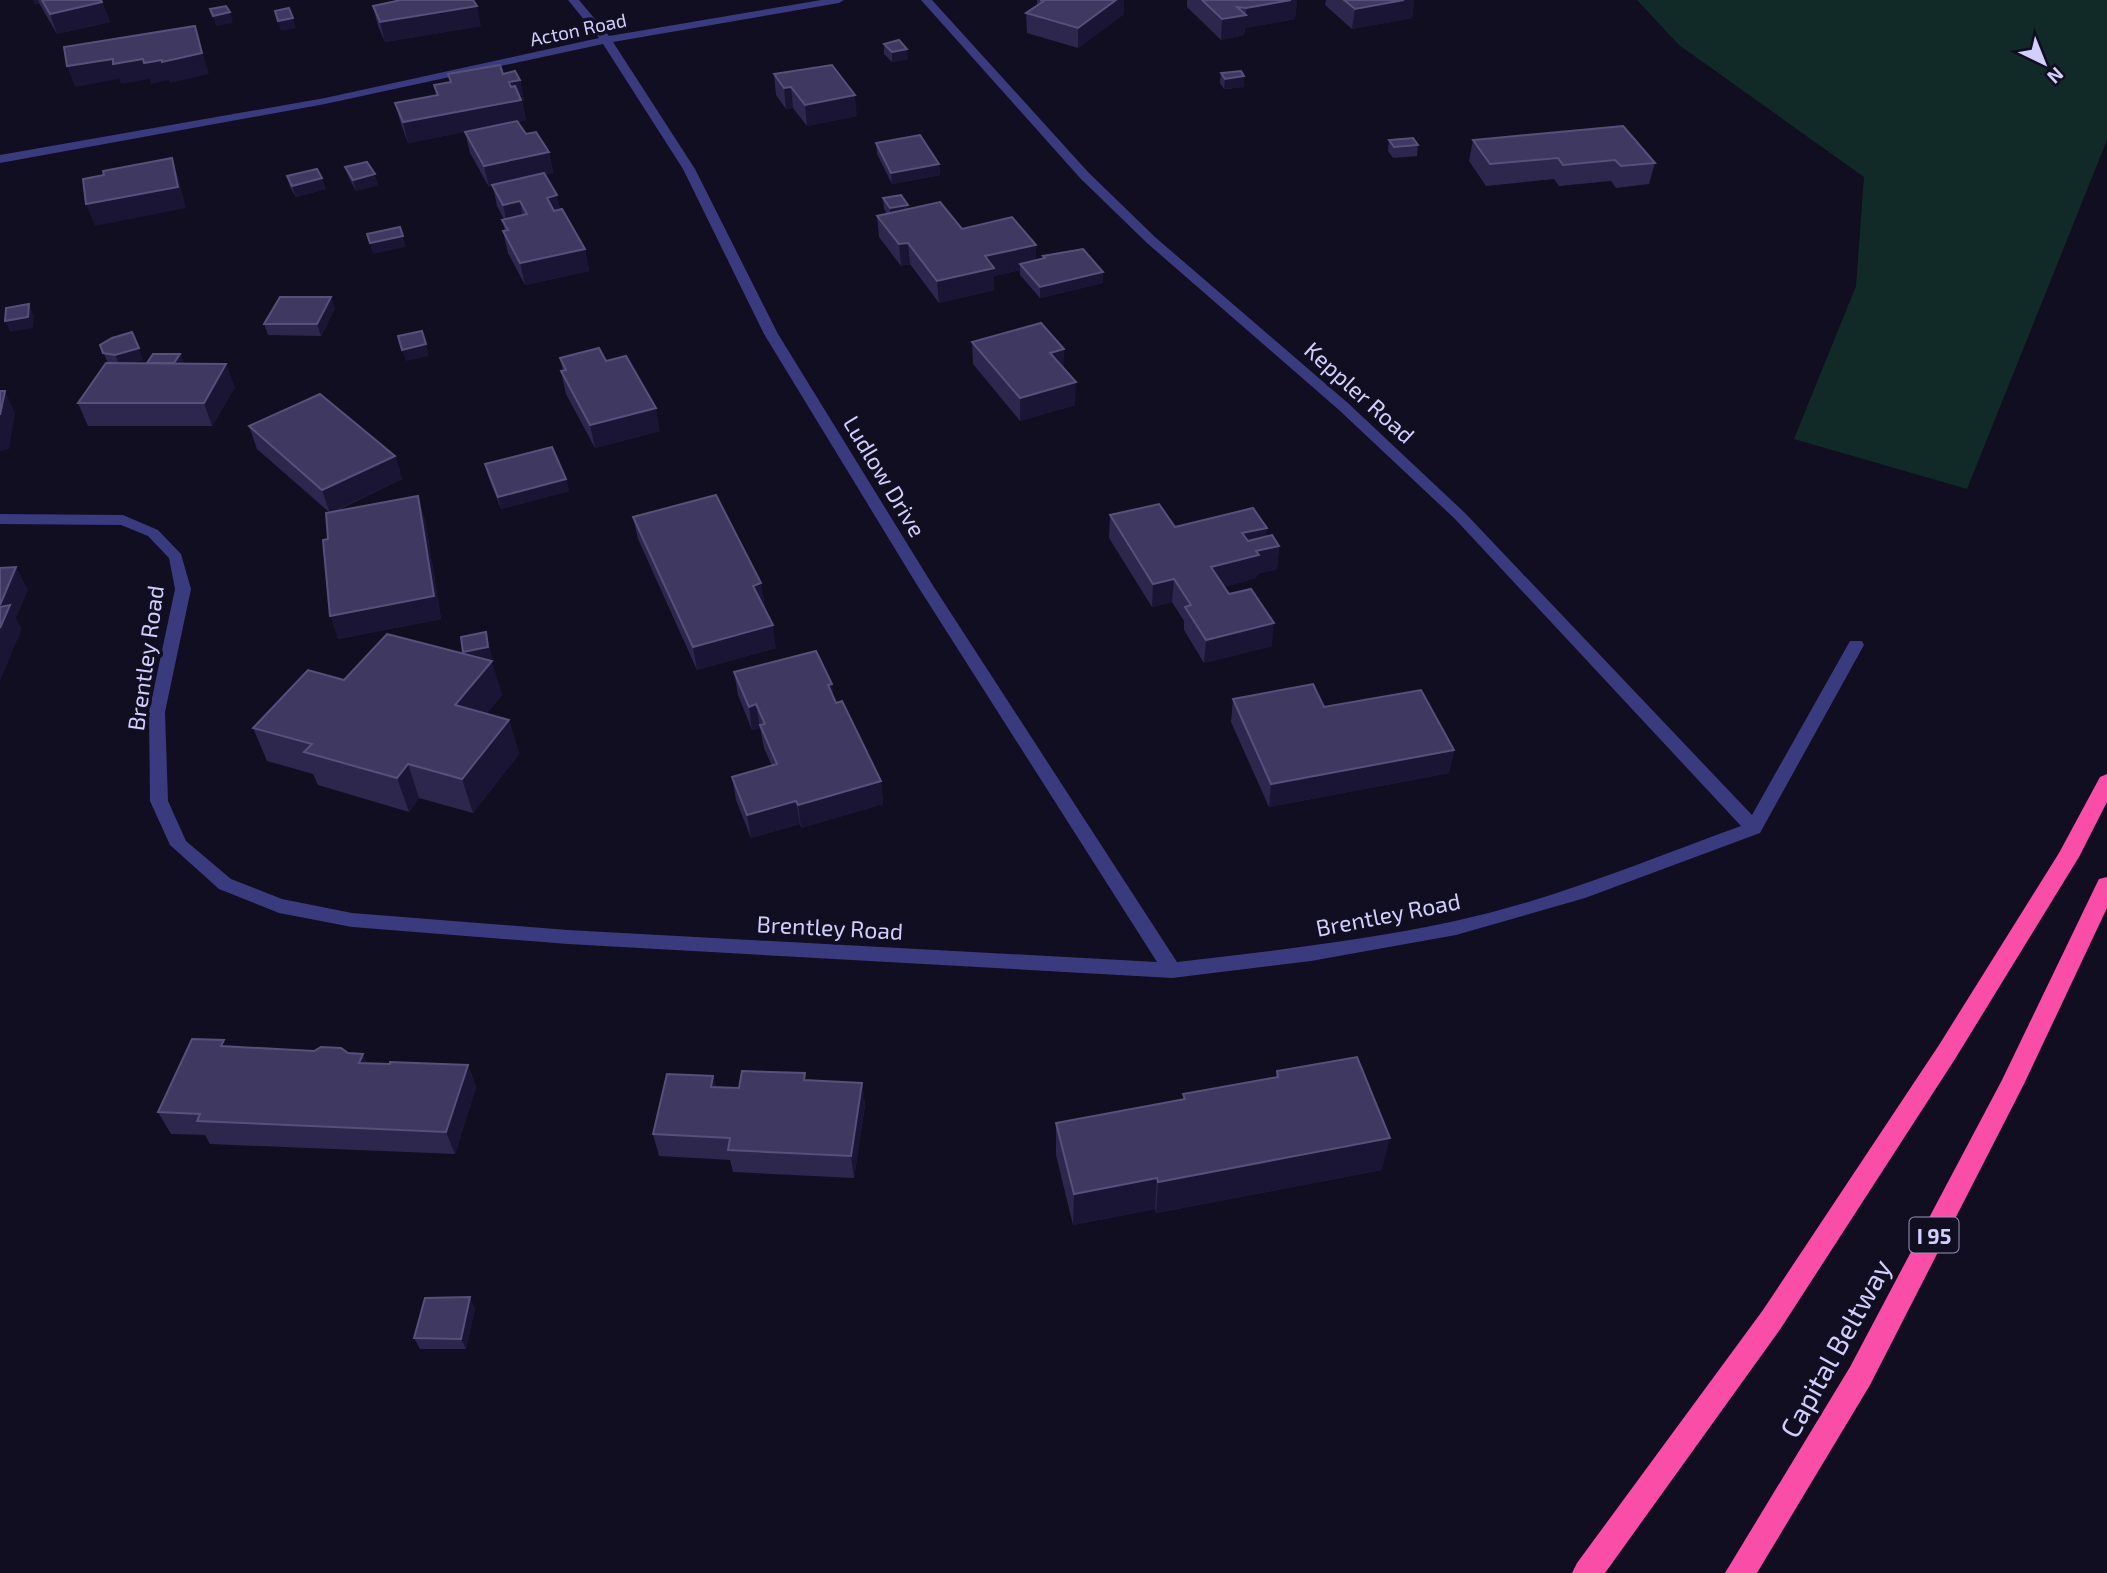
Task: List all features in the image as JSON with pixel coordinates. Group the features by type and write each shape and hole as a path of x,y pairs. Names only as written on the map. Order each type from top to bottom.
{"highway":[{"path":"1587,1573 1772,1319 1961,1029 2068,857 2107,782"},
{"name":"Capital Beltway","path":"1740,1573 1860,1376 2012,1084 2107,885"}],"street":[{"name":"Ludlow Drive","path":"573,0 606,40 689,169 778,345 925,585 1171,970"},
{"name":"Acton Road","path":"0,159 325,101 606,40 839,0"},
{"name":"Keppler Road","path":"926,0 1084,175 1132,222 1184,271 1345,407 1460,516 1754,828"},
{"name":"Brentley Road","path":"0,519 123,520 153,533 176,557 183,589 157,712 159,801 179,845 225,884 279,906 352,920 568,937 1171,970 1311,954 1457,928 1578,893 1754,828"},
{"path":"1754,828 1857,645"}],"green space":[{"path":"1637,0 2107,0 2107,140 1967,489 1794,439 1856,286 1864,177 1679,45"}],"building":[{"path":"42,0 101,0 102,2 50,14"},
{"path":"401,0 473,0 477,6 380,22 373,6"},
{"path":"1040,0 1116,0 1078,28 1026,13 1044,1"},
{"path":"1202,0 1291,0 1246,8 1237,7 1246,15 1222,19"},
{"path":"1344,0 1404,0 1355,9"},
{"path":"226,6 230,12 213,16 210,9"},
{"path":"289,8 293,18 278,21 275,11"},
{"path":"195,26 202,53 162,62 144,63 143,59 113,64 113,59 67,66 64,47"},
{"path":"899,40 907,49 892,52 884,44"},
{"path":"500,65 503,74 515,71 520,80 509,82 511,87 515,86 521,100 403,122 395,103 438,95 434,85 451,82 448,74"},
{"path":"832,65 855,95 805,105 791,87 784,88 774,74"},
{"path":"1241,71 1244,76 1225,79 1221,73"},
{"path":"517,121 526,134 536,132 549,152 484,166 465,132"},
{"path":"1623,126 1655,163 1621,166 1615,160 1563,165 1558,158 1490,164 1473,140"},
{"path":"920,135 939,164 891,173 876,143"},
{"path":"1413,138 1418,145 1394,147 1389,140"},
{"path":"172,158 178,187 86,204 83,179 104,175 103,171"},
{"path":"367,162 375,174 353,180 345,167"},
{"path":"317,169 322,178 292,186 287,176"},
{"path":"544,173 557,195 547,198 554,211 562,209 585,249 520,263 503,231 508,230 502,220 527,214 520,201 503,205 492,185"},
{"path":"901,195 908,205 890,208 883,198"},
{"path":"940,202 962,229 1012,217 1036,245 985,256 994,268 937,281 908,243 899,244 877,216"},
{"path":"400,227 403,236 370,243 367,234"},
{"path":"1083,249 1103,272 1040,287 1020,264 1045,258 1043,256"},
{"path":"280,297 331,297 317,324 264,324"},
{"path":"29,304 28,317 5,321 6,308"},
{"path":"1041,323 1064,349 1050,353 1076,382 1020,398 972,342"},
{"path":"422,331 426,344 402,350 398,336"},
{"path":"132,332 139,348 115,355 103,353 100,345"},
{"path":"599,348 606,361 626,356 656,408 590,425 561,371 566,370 560,358"},
{"path":"153,354 180,354 174,363 147,363"},
{"path":"106,363 226,364 204,403 78,403"},
{"path":"0,391 5,391 0,415"},
{"path":"320,394 395,456 322,490 249,426"},
{"path":"552,447 566,479 498,497 485,464"},
{"path":"716,495 761,583 753,586 773,625 693,647 633,517"},
{"path":"418,496 434,596 330,616 323,540 328,539 326,513"},
{"path":"1159,504 1175,527 1253,508 1267,528 1242,533 1248,541 1272,535 1279,546 1256,551 1259,555 1211,567 1229,594 1251,589 1274,623 1206,640 1185,607 1191,605 1174,579 1153,584 1110,515"},
{"path":"16,567 0,605 0,568"},
{"path":"10,605 0,628 0,607"},
{"path":"486,632 488,647 463,652 461,637"},
{"path":"387,634 492,661 455,705 509,720 462,779 408,764 397,778 304,752 312,744 253,728 308,670 344,680"},
{"path":"816,651 832,684 828,685 836,703 842,701 881,781 798,805 796,801 747,815 732,777 777,764 760,725 765,724 756,704 749,707 734,672"},
{"path":"1313,684 1324,707 1421,690 1454,750 1271,784 1233,699"},
{"path":"192,1039 224,1040 221,1046 314,1051 321,1047 341,1048 348,1053 363,1054 359,1063 468,1065 446,1132 197,1121 200,1114 158,1112"},
{"path":"1357,1057 1390,1138 1158,1182 1157,1178 1074,1194 1056,1123 1185,1099 1183,1094 1278,1077 1277,1071"},
{"path":"742,1071 805,1073 804,1080 862,1083 851,1156 728,1150 730,1138 653,1134 667,1074 713,1076 711,1087 739,1088"},
{"path":"470,1297 461,1339 414,1338 425,1298"}]}
